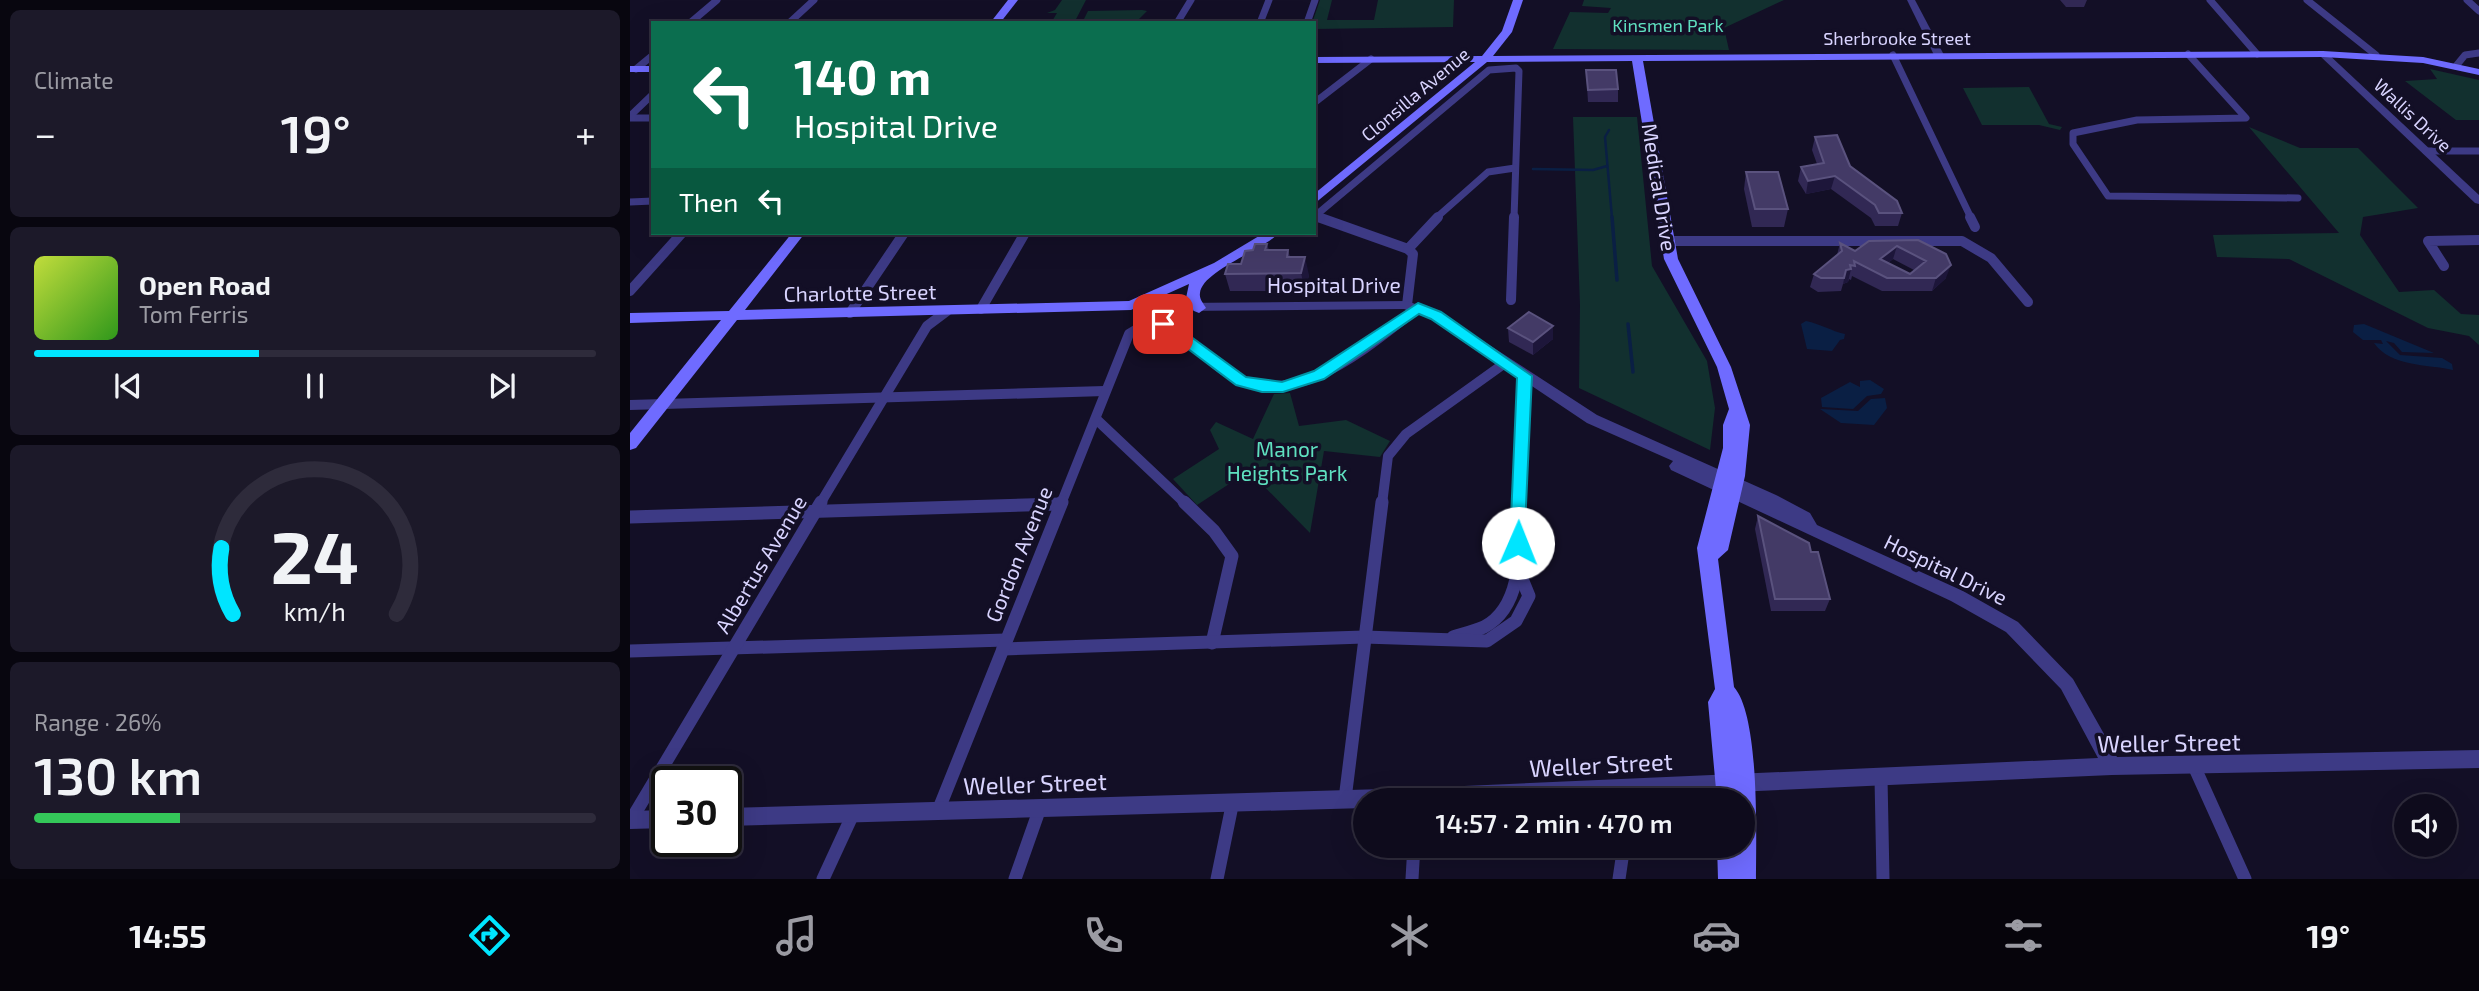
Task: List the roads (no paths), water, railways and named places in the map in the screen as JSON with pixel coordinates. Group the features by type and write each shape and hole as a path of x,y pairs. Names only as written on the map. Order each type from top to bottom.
{"main road":[{"path":"997,21 1013,0"},
{"name":"Clonsilla Avenue","path":"1316,198 1486,58 1507,32 1518,0"},
{"name":"Sherbrooke Street","path":"1316,60 2323,54 2376,55 2456,66 2479,72"},
{"name":"Medical Drive","path":"1640,57 1645,73 1642,75 1671,259 1724,367 1735,411 1742,425 1728,486 1719,550 1709,556 1725,690 1718,702 1745,879"},
{"path":"633,69 651,69"},
{"path":"630,443 797,235"},
{"path":"1199,307 1192,299 1192,290 1206,272 1270,235"},
{"name":"Charlotte Street","path":"630,318 1131,305 1206,272"},
{"path":"1729,858 1730,879"}],"street":[{"path":"692,21 717,0"},
{"path":"791,21 814,0"},
{"path":"1178,21 1191,0"},
{"path":"1261,21 1269,0"},
{"path":"1308,21 1315,0"},
{"path":"1911,0 1939,55"},
{"path":"2210,0 2258,54"},
{"path":"2307,0 2376,55"},
{"path":"2467,0 2479,11"},
{"path":"2456,66 2459,58 2466,53 2479,53"},
{"path":"2189,54 2246,118 2148,121 2090,127 2073,133 2073,144 2108,196 2298,198"},
{"name":"Wallis Drive","path":"2323,54 2479,201"},
{"path":"1893,55 1975,227"},
{"path":"633,69 651,56"},
{"path":"1316,101 1371,59"},
{"name":"Clonsilla Avenue","path":"1316,214 1489,70 1516,68 1520,71 1515,168"},
{"path":"630,117 651,96"},
{"path":"630,117 651,118"},
{"path":"2426,151 2479,151"},
{"path":"1408,249 1426,227 1488,172 1515,168 1511,300"},
{"path":"630,202 651,201"},
{"path":"1316,215 1408,249 1413,254 1413,307"},
{"path":"630,291 680,235"},
{"path":"850,313 903,235"},
{"path":"981,309 1024,235"},
{"path":"2444,266 2428,241 2479,240"},
{"path":"1668,241 1962,241 1978,246 1987,254 2028,302"},
{"name":"Hospital Drive","path":"1150,296 1171,306 1413,307 1436,316 1592,419 1650,447 1658,458 1728,486 1800,525 1811,527 1957,596 2012,627 2067,684 2112,766"},
{"name":"Gordon Avenue","path":"938,811 1129,334 1148,324 1168,326 1241,381 1262,387 1283,387 1319,375 1413,307"},
{"name":"Albertus Avenue","path":"927,326 928,311"},
{"name":"Albertus Avenue","path":"630,821 927,326 947,311"},
{"path":"1345,799 1388,456 1406,433 1505,363"},
{"path":"1447,639 1486,626 1509,601 1518,569 1524,376"},
{"path":"630,405 1105,391"},
{"path":"1096,419 1214,531 1232,556 1212,643"},
{"path":"630,517 817,509 1060,504"},
{"path":"630,651 1212,643 1364,637 1487,641 1516,621 1529,596 1518,569"},
{"name":"Weller Street","path":"1733,787 2112,766 2479,759"},
{"path":"2194,766 2245,879"},
{"path":"1881,778 1883,879"},
{"name":"Weller Street","path":"742,817 1353,799"},
{"path":"1217,879 1233,801"},
{"path":"1015,879 1040,808"},
{"path":"823,879 853,814"},
{"path":"630,821 651,820"},
{"path":"1412,879 1414,858"},
{"path":"1619,879 1622,858"}],"water":[{"path":"1806,321 1845,334 1844,339 1840,340 1832,351 1807,349 1801,324"},
{"path":"2364,324 2434,353 2402,352 2394,343 2386,341 2400,355 2442,358 2452,364 2453,370 2400,361 2390,356 2374,343 2383,344 2381,340 2363,340 2353,332 2354,325"},
{"path":"1870,380 1884,389 1881,394 1867,396 1853,409 1822,407 1821,398 1850,382 1860,387 1860,381"},
{"path":"1885,398 1887,408 1874,425 1841,423 1820,409 1858,411 1871,399"}],"waterway":[{"path":"1609,130 1605,137 1612,218"},
{"path":"1533,169 1593,170 1607,166"},
{"path":"1612,217 1617,280"},
{"path":"1628,324 1633,372"}],"park label":[{"name":"Kinsmen Park","path":"1668,25"},
{"name":"Manor Heights Park","path":"1287,460"}]}
